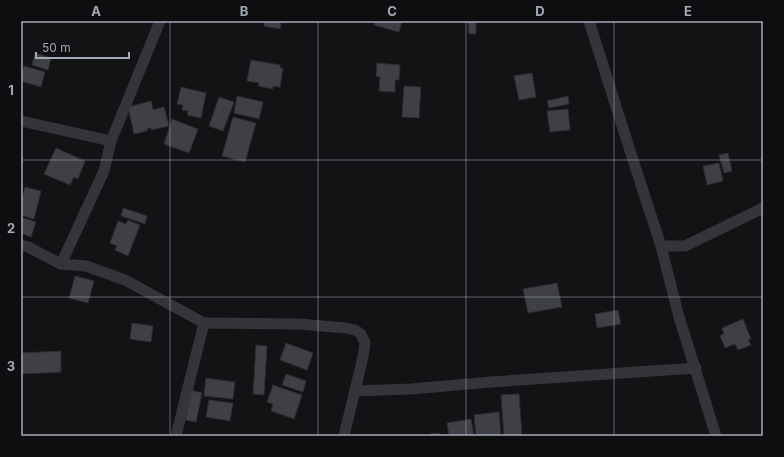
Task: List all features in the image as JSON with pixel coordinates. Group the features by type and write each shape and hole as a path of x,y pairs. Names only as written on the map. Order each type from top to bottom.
{"street":[{"path":"60,264 104,172 111,141 160,21"},
{"path":"589,21 661,246 679,317 716,436"},
{"path":"21,121 111,141"},
{"path":"661,246 685,246 763,208"},
{"path":"21,245 28,247 60,264 86,266 125,280 204,323 299,324 346,328 355,330 362,334 365,343 344,436"},
{"path":"176,436 204,323"},
{"path":"355,391 696,368"}],"building":[{"path":"265,21 287,21 286,23 281,22 280,29 264,26"},
{"path":"375,21 402,21 399,32 374,25"},
{"path":"468,21 476,21 476,34 469,34"},
{"path":"35,53 51,58 48,70 32,65"},
{"path":"251,60 280,65 280,68 283,68 280,87 273,86 273,89 258,86 259,83 247,81"},
{"path":"377,63 400,65 399,80 395,80 395,92 379,91 380,77 376,76"},
{"path":"24,66 45,72 41,87 21,81"},
{"path":"532,73 536,97 519,100 514,76"},
{"path":"404,86 421,87 419,118 402,117"},
{"path":"181,87 206,93 201,118 187,115 188,111 182,110 183,105 177,104"},
{"path":"237,96 263,102 259,119 234,113"},
{"path":"568,96 569,104 549,108 547,101"},
{"path":"219,97 234,102 223,131 209,126"},
{"path":"151,101 153,110 164,107 169,126 151,130 151,128 147,129 147,131 134,134 128,107"},
{"path":"568,109 570,130 550,132 547,111"},
{"path":"233,117 256,123 245,162 222,156"},
{"path":"172,119 198,129 189,153 164,144"},
{"path":"56,148 85,161 78,179 74,177 70,185 44,174"},
{"path":"728,153 732,171 724,173 719,155"},
{"path":"719,163 723,181 707,185 703,166"},
{"path":"25,187 41,191 34,219 21,215 21,203"},
{"path":"123,208 147,216 145,224 121,216"},
{"path":"21,217 36,222 31,237 21,233"},
{"path":"128,220 140,225 128,256 115,250 117,246 110,243 118,221 126,224"},
{"path":"75,276 94,281 88,303 69,298"},
{"path":"557,283 562,307 528,313 523,289"},
{"path":"618,310 621,324 597,328 595,314"},
{"path":"743,319 751,339 748,340 751,345 738,350 735,344 725,348 720,336 724,334 722,328"},
{"path":"132,323 153,326 151,342 130,339"},
{"path":"286,343 313,353 307,370 280,360"},
{"path":"256,345 267,346 264,395 253,394"},
{"path":"61,351 61,372 21,374 21,353"},
{"path":"286,374 306,381 303,392 282,385"},
{"path":"206,378 235,382 233,399 204,396"},
{"path":"273,385 302,395 294,419 271,411 273,404 267,402"},
{"path":"191,390 202,393 196,422 185,420"},
{"path":"519,394 522,436 504,436 501,395"},
{"path":"209,400 233,403 230,421 206,417"},
{"path":"499,412 501,436 476,436 474,415"},
{"path":"471,419 474,436 449,436 447,423"},
{"path":"439,433 441,436 431,436 430,434"}]}
